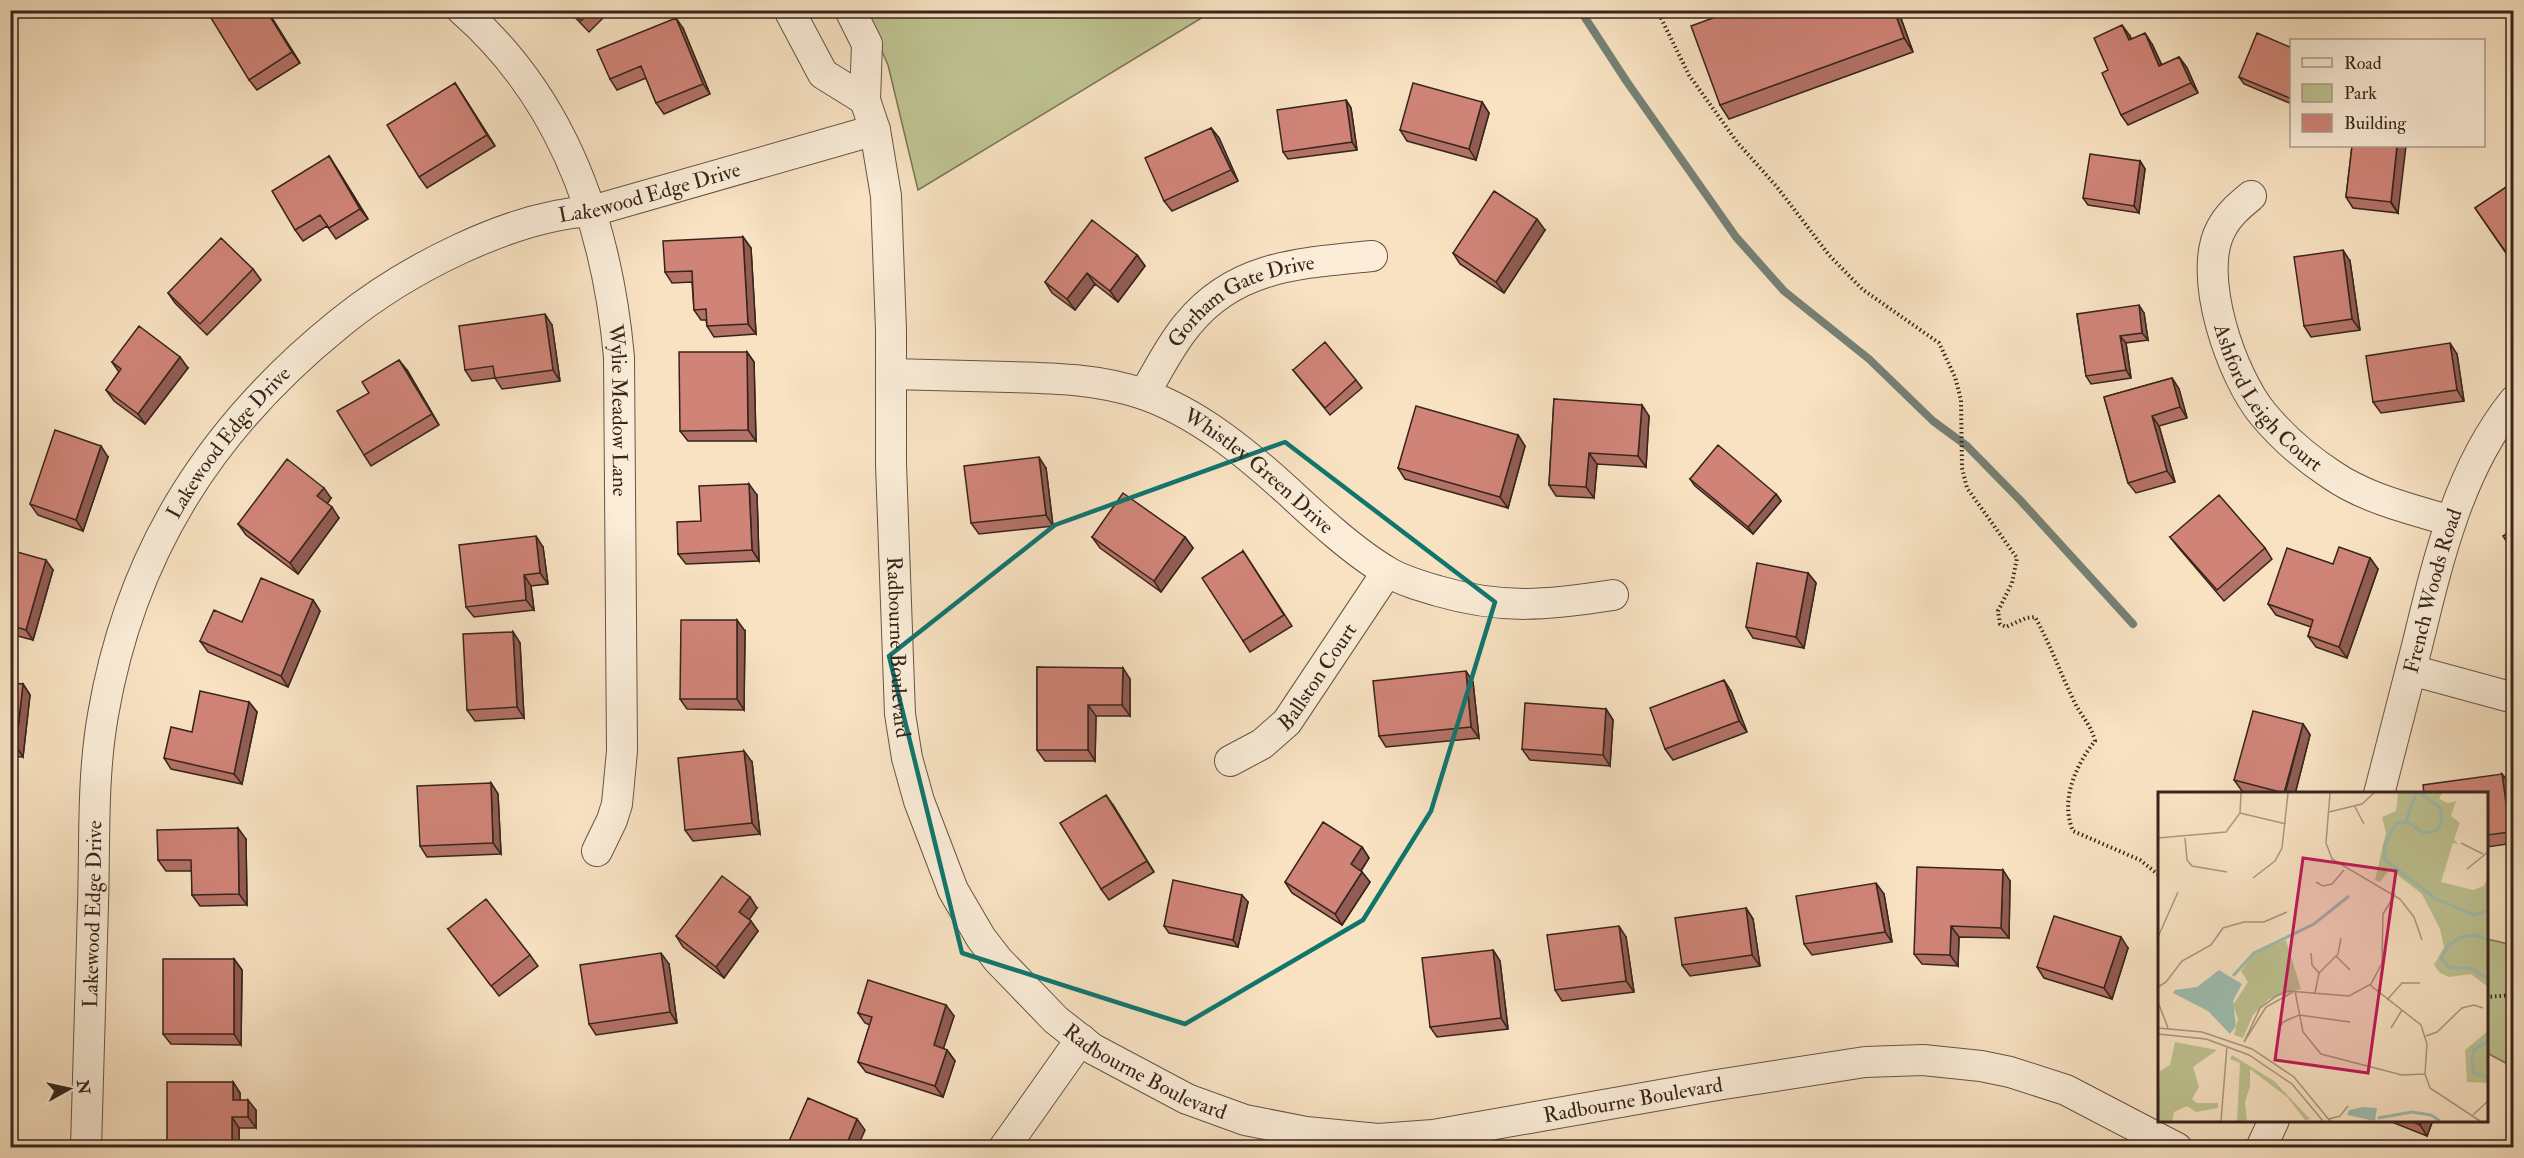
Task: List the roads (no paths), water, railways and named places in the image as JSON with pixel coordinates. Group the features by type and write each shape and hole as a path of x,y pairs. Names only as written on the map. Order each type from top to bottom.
{"street":[{"name":"Wylie Meadow Lane","path":"462,10 485,30 519,69 561,134 592,211 614,304 619,369 622,752 617,804 597,851"},
{"path":"789,10 823,74 865,100"},
{"name":"Radbourne Boulevard","path":"850,10 867,44 865,100 875,130 886,196 891,464 900,714 907,758 919,801 953,890 981,938 1036,1002 1093,1049 1187,1099 1245,1120 1318,1134 1377,1139 1433,1135 1843,1065 1894,1060 1923,1060 1981,1066 2010,1072 2066,1090 2177,1148"},
{"name":"Lakewood Edge Drive","path":"86,1148 95,784 102,715 128,615 150,559 182,498 213,450 257,397 307,349 385,290 441,258 503,232 568,213 592,211 875,130"},
{"name":"Ashford Leigh Court","path":"2251,196 2234,210 2220,230 2215,248 2214,286 2221,324 2231,358 2251,396 2263,414 2295,448 2332,476 2374,497 2451,522"},
{"name":"Gorham Gate Drive","path":"1144,394 1188,323 1213,299 1228,289 1258,273 1291,264 1372,256"},
{"name":"Whistley Green Drive","path":"891,374 1072,379 1144,394 1173,407 1222,436 1262,467 1324,524 1387,572 1412,583 1462,598 1525,606 1613,595"},
{"name":"French Woods Road","path":"2380,792 2438,560 2451,522 2479,455 2514,401"},
{"name":"Ballston Court","path":"1230,761 1262,744 1287,723 1387,572"},
{"path":"2411,670 2514,698"},
{"path":"1004,1148 1081,1040"},
{"path":"2261,1148 2273,1122"}],"waterway":[{"path":"1580,10 1627,82 1736,237 1784,291 1869,359 1933,421 1967,446 2020,500 2133,624"}]}
